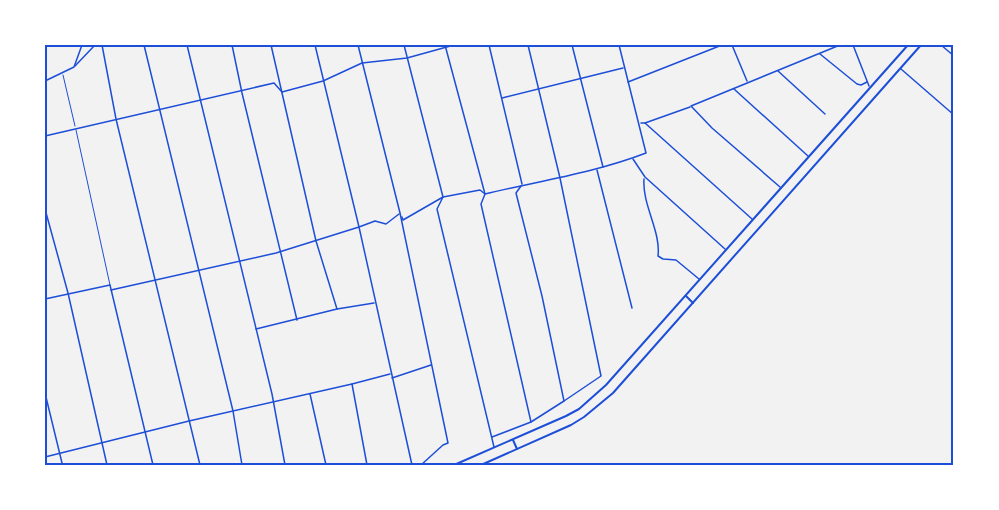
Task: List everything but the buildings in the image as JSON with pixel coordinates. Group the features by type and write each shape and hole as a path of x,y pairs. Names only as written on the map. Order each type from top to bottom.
{"main road":[{"path":"454,465 566,416 591,399 618,373 908,45"},
{"path":"481,465 571,425 598,407 625,380 919,46"},
{"path":"686,296 693,303"},
{"path":"513,440 517,449"}],"street":[{"path":"74,67 82,45"},
{"path":"45,81 74,67 95,45"},
{"path":"102,45 116,119 200,465"},
{"path":"144,45 233,411 242,465"},
{"path":"187,45 256,329 285,465"},
{"path":"232,45 279,252 297,320"},
{"path":"271,45 316,241 337,309"},
{"path":"315,45 359,226 412,465"},
{"path":"358,45 400,213 448,443 421,465"},
{"path":"404,45 443,197 437,209 494,448"},
{"path":"282,92 323,81 362,63 407,58 454,45"},
{"path":"489,45 522,185"},
{"path":"491,438 531,422 600,376 560,178 528,45"},
{"path":"572,45 603,168"},
{"path":"485,194 603,168 646,153 618,45"},
{"path":"627,82 722,45"},
{"path":"732,45 747,82"},
{"path":"639,123 645,123 691,106 840,45"},
{"path":"853,45 870,88"},
{"path":"941,45 954,56"},
{"path":"445,46 485,194 481,204 531,422"},
{"path":"819,53 857,84 867,82"},
{"path":"501,98 624,68"},
{"path":"900,68 954,115"},
{"path":"777,70 825,114"},
{"path":"45,136 274,83 282,92"},
{"path":"733,88 809,157"},
{"path":"691,106 711,128 781,188"},
{"path":"645,123 753,220"},
{"path":"632,158 645,177 726,250"},
{"path":"597,169 632,308"},
{"path":"645,177 644,190 658,245 658,255 663,259 676,260 700,279"},
{"path":"522,185 516,193 542,296 564,401"},
{"path":"400,213 403,220 443,197 480,190 485,194"},
{"path":"45,209 68,293 107,465"},
{"path":"111,290 279,252 375,221 386,224 400,213"},
{"path":"45,299 110,285 153,465"},
{"path":"256,329 375,302"},
{"path":"392,378 431,365"},
{"path":"45,457 144,431 391,374"},
{"path":"352,384 368,465"},
{"path":"45,393 62,463"},
{"path":"309,393 326,465"}],"lane":[{"path":"62,73 110,285"}]}
